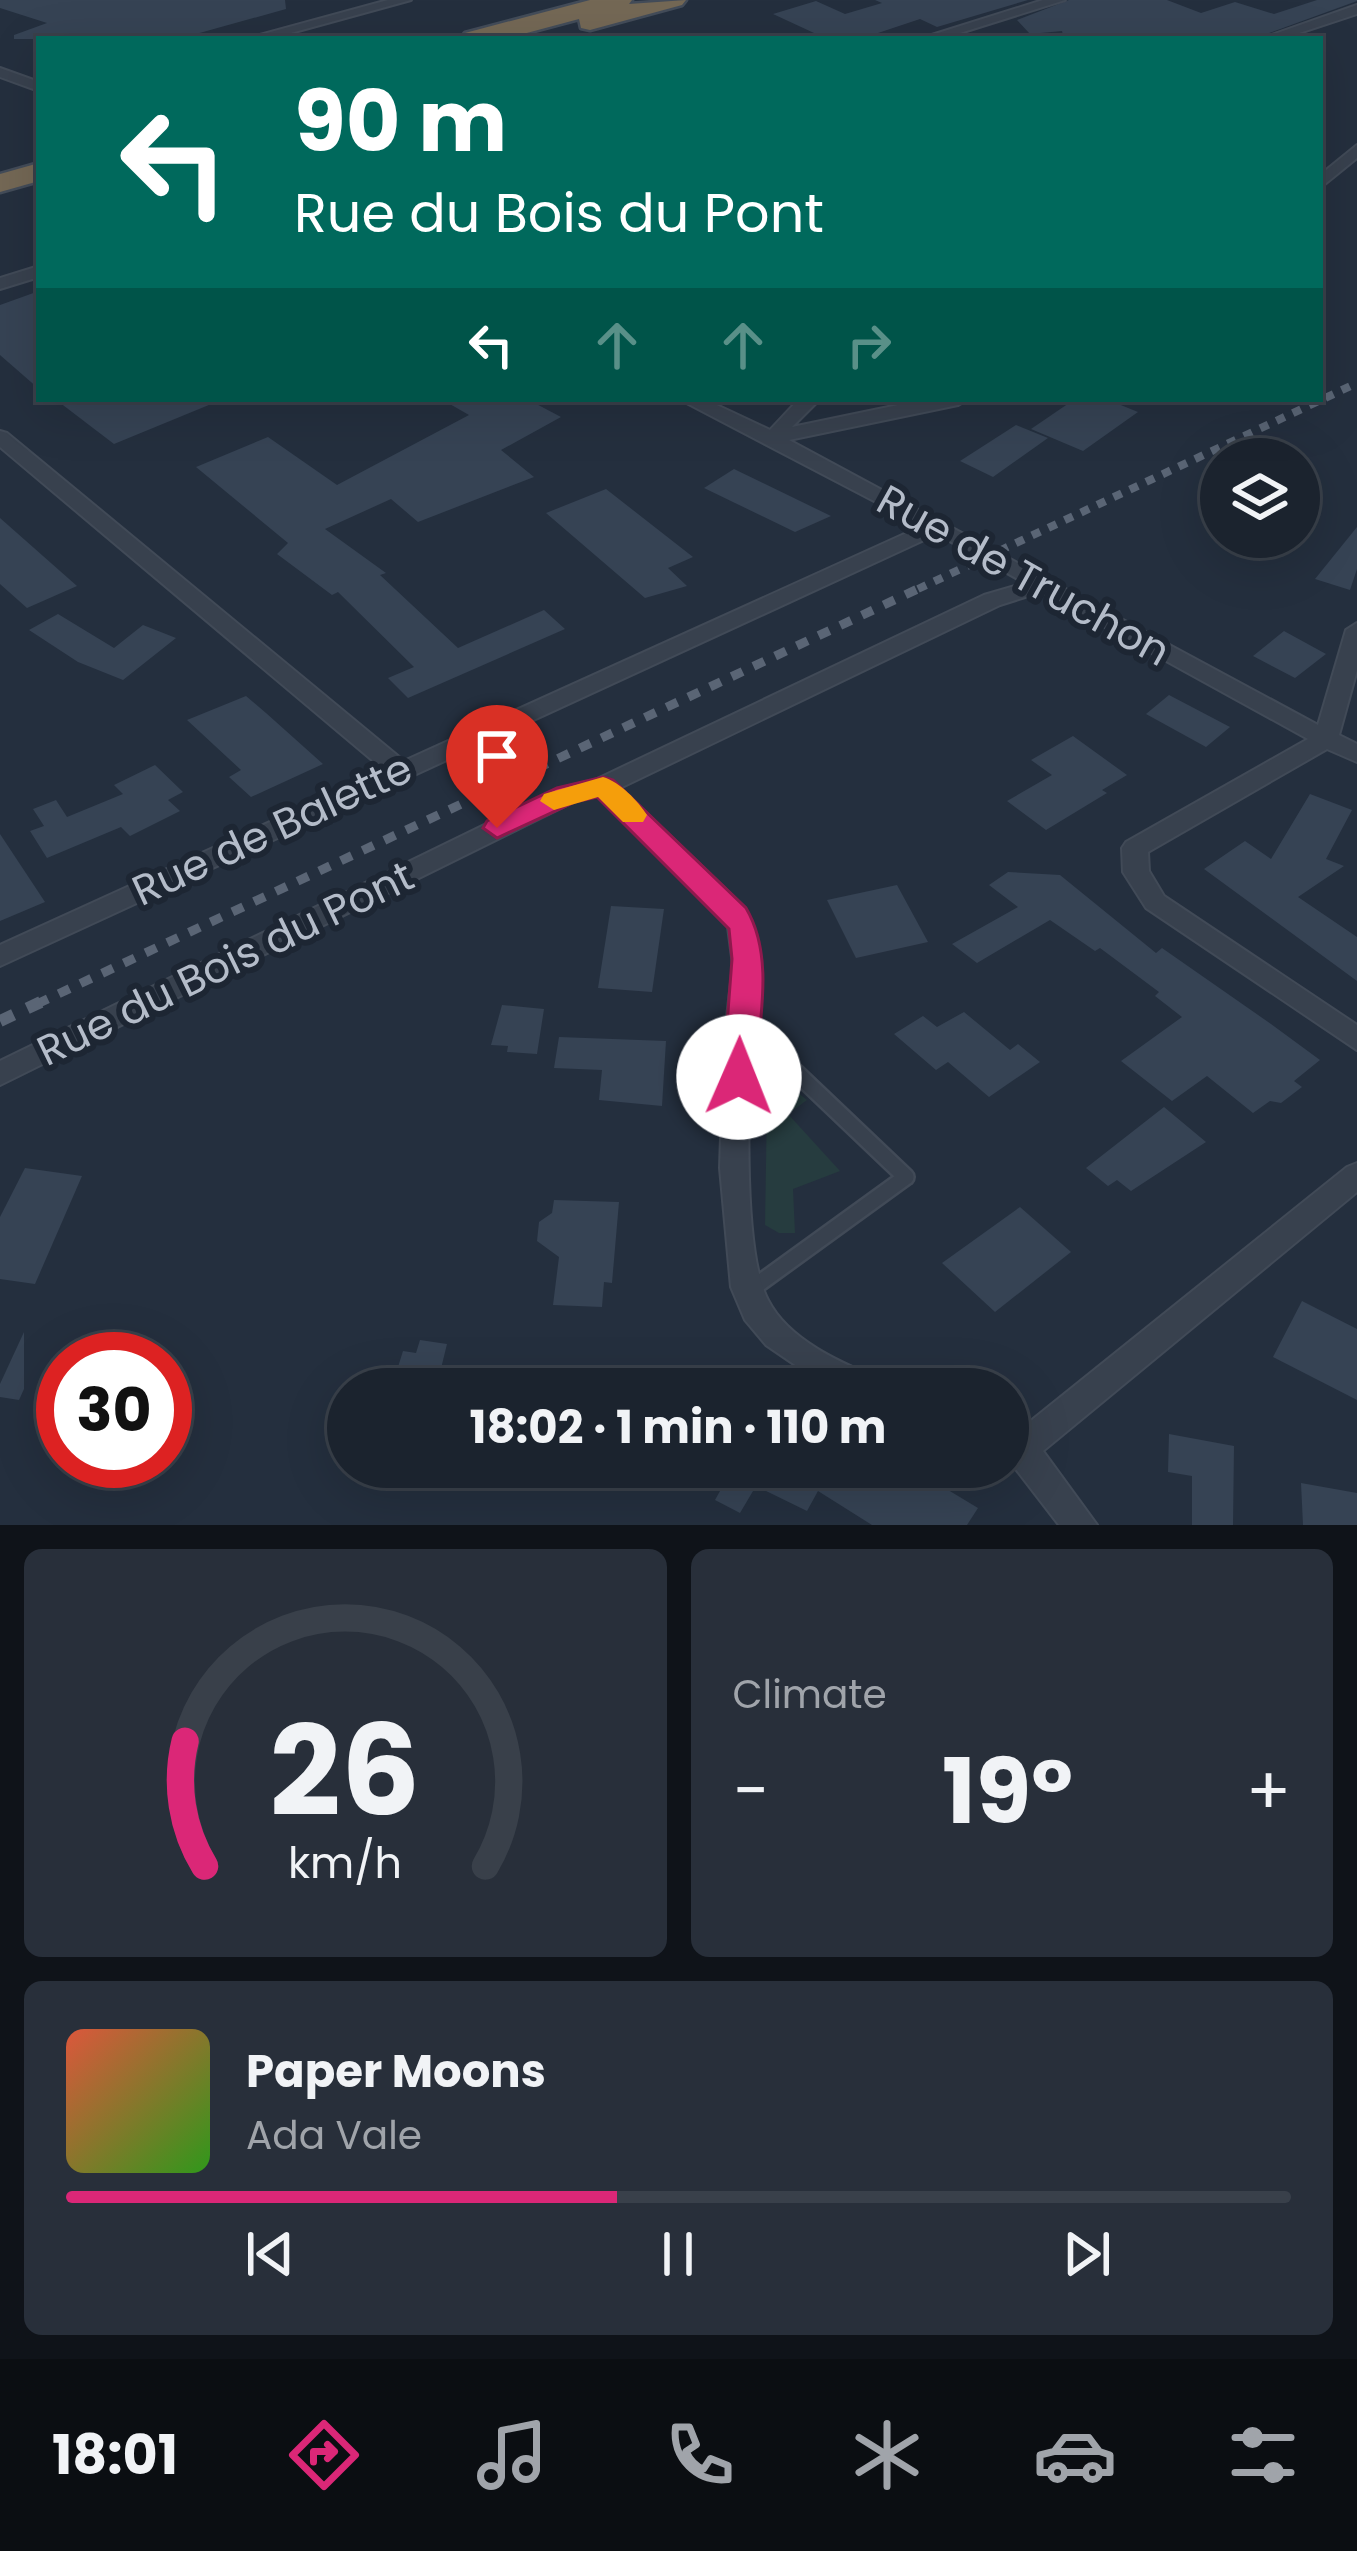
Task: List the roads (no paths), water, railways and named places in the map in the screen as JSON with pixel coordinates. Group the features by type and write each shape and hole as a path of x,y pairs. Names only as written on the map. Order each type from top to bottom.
{"highway":[{"path":"485,36 619,0"},
{"path":"540,36 673,0"},
{"path":"0,166 36,156"},
{"path":"0,183 36,173"}],"street":[{"path":"264,36 404,0"},
{"path":"936,36 1058,0"},
{"path":"1276,36 1357,9"},
{"path":"0,72 36,87"},
{"path":"1323,180 1357,150"},
{"path":"0,284 36,272"},
{"name":"Rue de Truchon","path":"695,402 775,439 1039,586 1357,754"},
{"path":"775,439 787,419 807,402"},
{"path":"775,439 819,425 942,402"},
{"path":"0,437 399,770"},
{"name":"Rue de Balette","path":"0,956 938,526"},
{"name":"Rue du Bois du Pont","path":"0,1074 547,804 603,786 992,600 1039,586"},
{"path":"1357,629 1326,739 1135,848 1136,872 1155,902 1357,1039"},
{"path":"603,786 744,929 748,959 740,1020 736,1251 755,1310 818,1368"},
{"path":"1029,1435 1357,1175"},
{"path":"1029,1463 1080,1525"}],"lane":[{"path":"740,1020 906,1177 749,1291"}],"railway":[{"path":"1323,399 1357,383"},
{"path":"918,589 1317,402"},
{"path":"37,1004 924,586"},
{"path":"0,1021 43,1001"}]}
